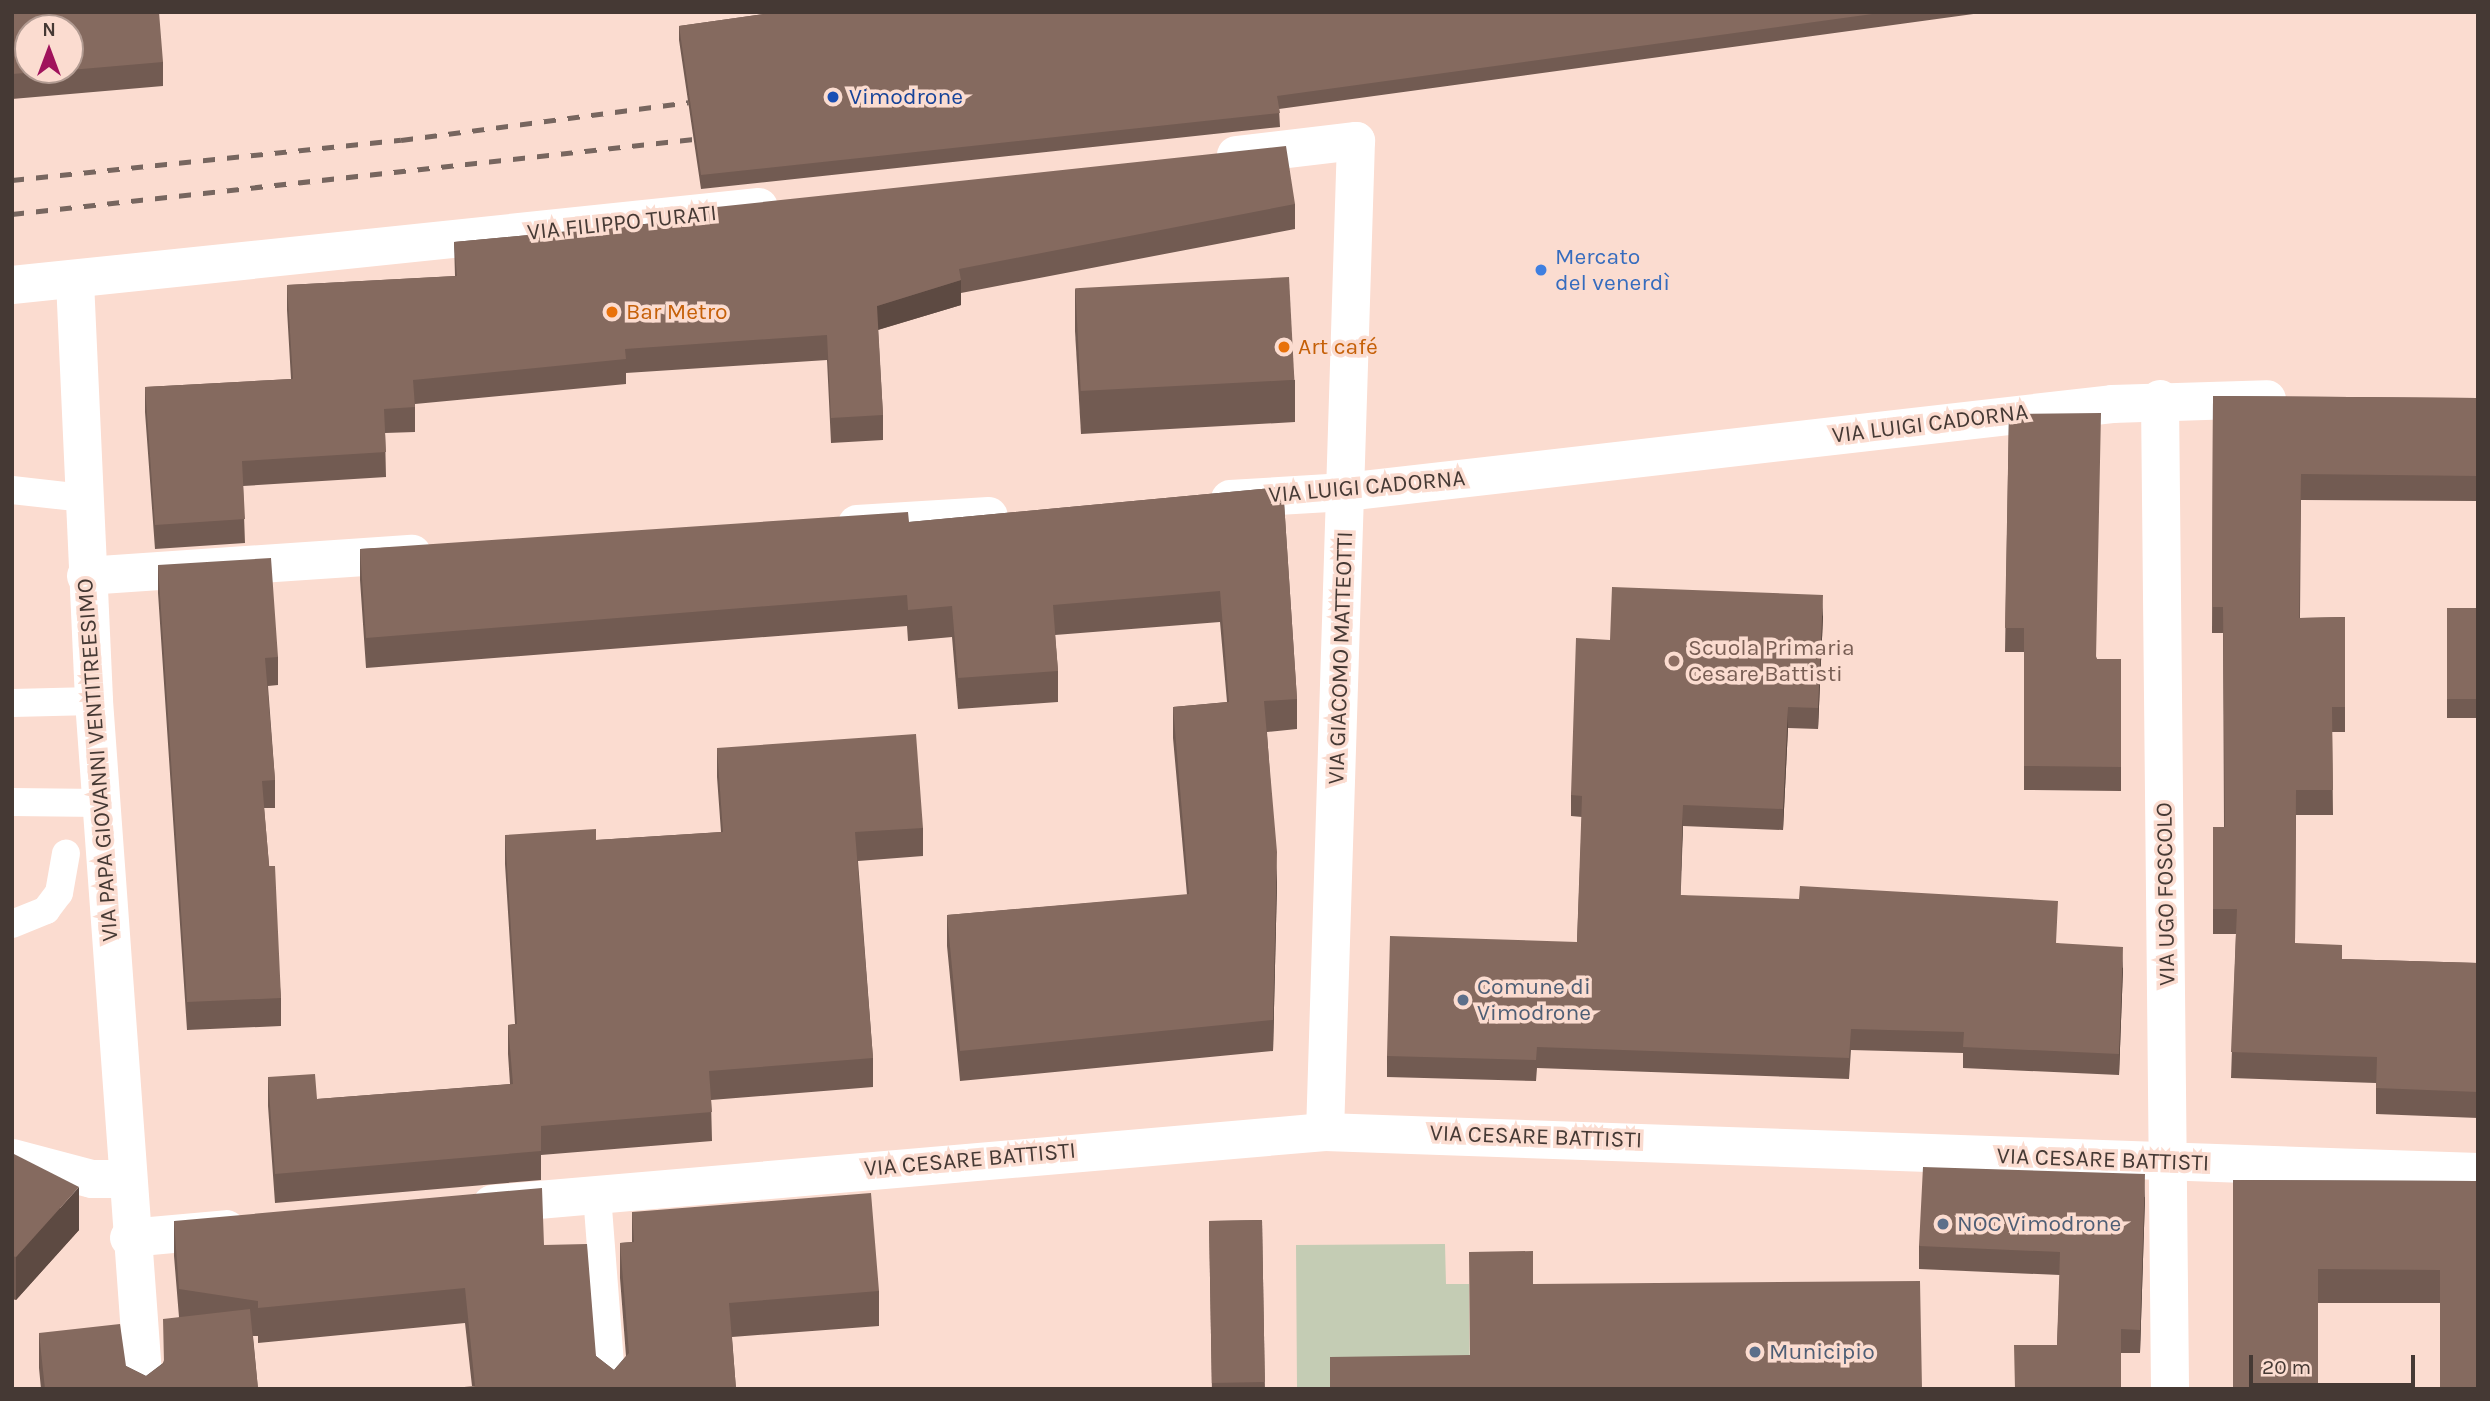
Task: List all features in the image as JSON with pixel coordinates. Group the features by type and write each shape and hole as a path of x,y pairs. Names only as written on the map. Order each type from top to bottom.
{"street":[{"name":"VIA GIACOMO MATTEOTTI","path":"1201,159 1356,141 1325,1132"},
{"name":"VIA FILIPPO TURATI","path":"12,285 75,281 801,203"},
{"name":"VIA PAPA GIOVANNI VENTITREESIMO","path":"75,281 86,576 129,1238 145,1389"},
{"name":"VIA LUIGI CADORNA","path":"1194,502 1346,492 2160,399 2304,398"},
{"name":"VIA UGO FOSCOLO","path":"2160,399 2170,1389"},
{"path":"820,527 1028,513"},
{"path":"86,576 446,552"},
{"name":"VIA CESARE BATTISTI","path":"461,1207 1325,1132 2478,1172"},
{"path":"12,1158 92,1179 125,1179"},
{"path":"129,1238 270,1225"}],"lane":[{"path":"12,490 83,498"},
{"path":"12,703 94,701"},
{"path":"12,802 101,803"},
{"path":"12,924 46,910 59,893 66,854"},
{"path":"597,1195 612,1389"}],"green space":[{"path":"1445,1244 1446,1284 1469,1284 1470,1387 1297,1389 1296,1245"}],"building":[{"path":"12,12 159,12 163,62 84,69 84,14 14,14 12,74"},
{"path":"778,12 1887,12 1277,96 1280,113 701,175 679,26"},
{"path":"1286,146 1295,204 959,269 961,280 877,306 883,415 831,418 827,335 625,349 626,359 413,380 415,407 384,409 386,452 242,461 245,519 155,525 145,387 293,379 287,285 457,276 454,242 709,218 707,208"},
{"path":"1289,277 1294,380 1081,391 1075,288"},
{"path":"2213,396 2478,398 2478,476 2301,474 2299,618 2345,617 2345,707 2332,707 2333,790 2296,790 2295,943 2342,945 2342,959 2478,963 2478,1092 2376,1088 2377,1057 2231,1052 2237,909 2213,909 2213,827 2225,827 2223,607 2212,607"},
{"path":"2101,413 2096,659 2121,659 2121,767 2024,766 2024,628 2005,628 2009,414"},
{"path":"1283,487 1297,699 1264,701 1277,852 1273,1020 960,1051 947,915 1189,894 1173,707 1229,702 1220,591 1053,605 1058,671 958,678 952,606 908,610 907,595 366,638 360,549 908,512 909,522"},
{"path":"271,558 278,657 265,658 275,780 262,781 269,866 275,866 281,998 187,1002 158,565"},
{"path":"1612,587 1823,595 1818,708 1788,707 1783,809 1683,805 1680,895 1799,899 1800,886 2058,901 2056,943 2123,947 2119,1054 1963,1047 1964,1032 1851,1029 1849,1058 1537,1047 1536,1060 1387,1056 1390,936 1577,942 1582,796 1571,795 1576,638 1610,640"},
{"path":"2447,608 2478,608 2478,699 2447,699"},
{"path":"916,734 923,828 855,832 873,1058 709,1071 712,1112 541,1126 541,1151 275,1174 268,1077 315,1074 317,1099 513,1084 508,1025 517,1024 505,835 596,829 596,840 723,832 717,748"},
{"path":"12,1153 79,1187 16,1257 12,1256"},
{"path":"1923,1167 2145,1174 2140,1330 2121,1329 2121,1389 2015,1389 2014,1345 2057,1345 2060,1252 1919,1246"},
{"path":"2233,1180 2478,1181 2478,1389 2440,1389 2440,1270 2318,1269 2318,1389 2233,1389"},
{"path":"542,1188 544,1245 587,1244 596,1356 614,1370 629,1353 620,1243 634,1242 632,1212 871,1193 879,1291 729,1303 736,1389 442,1389 475,1386 465,1288 258,1308 258,1301 179,1289 174,1221"},
{"path":"1262,1220 1265,1382 1212,1383 1209,1221"},
{"path":"1533,1251 1533,1284 1920,1281 1922,1389 1330,1389 1330,1357 1470,1355 1469,1252"},
{"path":"250,1309 258,1389 45,1389 39,1333 120,1324 126,1366 146,1376 164,1363 163,1319"}],"railway":[{"path":"12,180 401,140 689,102"},
{"path":"12,214 694,139"}],"place":[{"name":"Vimodrone","path":"833,97"},
{"name":"Mercato del venerdì","path":"1541,270"},
{"name":"Bar Metro","path":"612,312"},
{"name":"Art café","path":"1284,347"},
{"name":"Scuola Primaria Cesare Battisti","path":"1674,661"},
{"name":"Comune di Vimodrone","path":"1463,1000"},
{"name":"NOC Vimodrone","path":"1943,1224"},
{"name":"Municipio","path":"1755,1352"}]}
